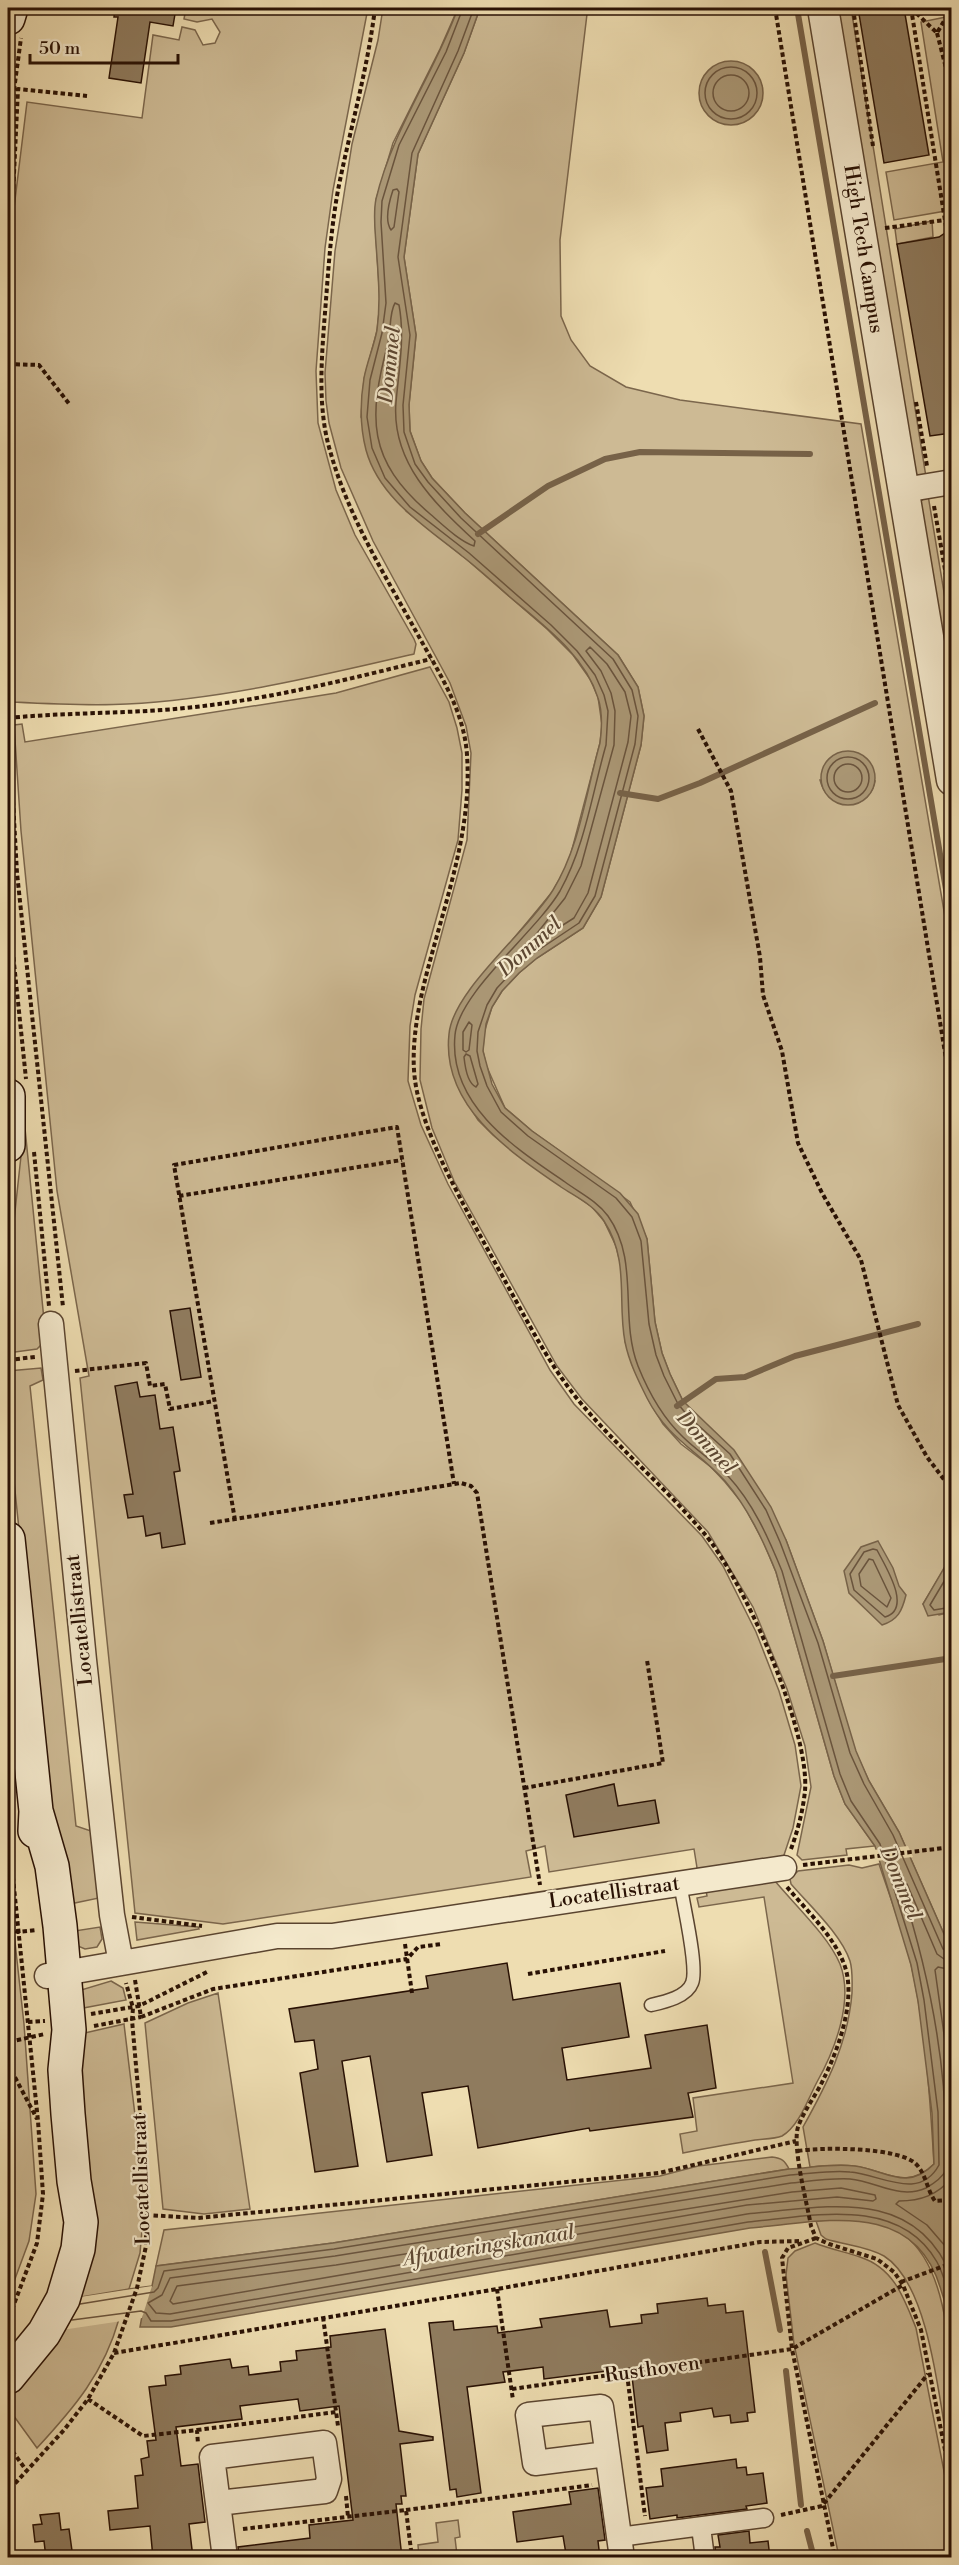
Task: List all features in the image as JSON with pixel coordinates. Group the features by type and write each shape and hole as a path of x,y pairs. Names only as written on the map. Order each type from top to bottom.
{"main road":[{"path":"8,1096 8,1145"},
{"path":"8,1539 36,1811 31,1931 56,1974"},
{"path":"8,2377 29,2321 63,2247 74,2181 65,2070 53,2032 56,1974 52,1866 36,1811"}],"street":[{"name":"High Tech Campus","path":"823,8 929,486 951,780"},
{"name":"Locatellistraat","path":"57,1319 112,1915 127,1963"},
{"name":"Locatellistraat","path":"56,1974 277,1936 332,1936 784,1868"},
{"name":"Rusthoven","path":"528,2416 601,2407 620,2547 647,2534 764,2518"},
{"path":"528,2416 535,2463 607,2454"},
{"path":"218,2503 325,2491 330,2479 324,2443 212,2457 225,2558"},
{"path":"701,2527 705,2558"}],"lane":[{"path":"651,2005 669,2000 688,1990 693,1982 693,1964 682,1894"}],"path":[{"path":"375,8 338,191 330,249 321,372 330,452 368,544 450,693 462,727 467,753 463,840 420,998 416,1028 414,1080 434,1145 536,1338 579,1401 706,1534 726,1564 750,1608 783,1690 800,1746 806,1787 798,1830 783,1875 786,1886 834,1944 845,1964 848,1981 841,2038 824,2078 798,2126 796,2141 810,2226 816,2238 828,2244 877,2259 902,2283 921,2330 951,2485"},
{"path":"775,8 951,1081"},
{"path":"853,8 874,155"},
{"path":"911,8 937,33 946,68 951,75"},
{"path":"911,8 947,233"},
{"path":"918,14 951,9"},
{"path":"937,33 951,9"},
{"path":"8,135 14,18"},
{"path":"8,301 18,89 87,96"},
{"path":"885,228 946,220 951,217"},
{"path":"884,220 887,240"},
{"path":"8,364 39,365 70,405"},
{"path":"914,392 951,610"},
{"path":"8,718 60,713 196,707 319,686 431,659"},
{"path":"8,711 17,873 57,1319"},
{"path":"698,729 731,791 760,957 763,995 782,1051 798,1143 822,1193 861,1260 897,1405 927,1457 951,1490"},
{"path":"235,1520 174,1165 397,1127 454,1484"},
{"path":"179,1196 402,1160"},
{"path":"69,1371 146,1364 150,1386 165,1384 170,1409 214,1401"},
{"path":"210,1523 461,1483 471,1486 477,1493 543,1903"},
{"path":"524,1788 663,1763 647,1660"},
{"path":"9,1835 31,1931 43,2194 29,2321"},
{"path":"784,1868 951,1847"},
{"path":"951,1875 946,1901 951,1922"},
{"path":"112,1915 208,1927"},
{"path":"402,1925 412,1993"},
{"path":"8,1929 31,1931"},
{"path":"132,2020 213,1989 407,1959 417,1947 451,1942"},
{"path":"528,1974 664,1951"},
{"path":"127,1963 141,2017"},
{"name":"Locatellistraat","path":"9,2489 64,2430 87,2399 114,2353 128,2319 137,2288 146,2246 146,2215 145,2168 132,2020 133,2008"},
{"path":"8,2064 38,2121"},
{"path":"146,2215 198,2218 659,2173 796,2141"},
{"path":"798,2151 808,2149 881,2152 914,2162 921,2171 929,2193 935,2201 951,2200"},
{"path":"114,2353 760,2242 802,2241 816,2238"},
{"path":"802,2241 788,2248 782,2258 792,2349 822,2506 835,2558"},
{"path":"792,2349 902,2283 951,2263"},
{"path":"497,2289 513,2407 528,2416"},
{"path":"87,2399 143,2436 336,2412 323,2317"},
{"name":"Rusthoven","path":"512,2389 792,2349"},
{"path":"764,2518 822,2506 929,2373"},
{"path":"627,2374 647,2534"},
{"path":"197,2430 199,2449 212,2457"},
{"path":"8,2445 26,2470"},
{"path":"222,2532 611,2482"},
{"path":"8,2502 9,2489"},
{"path":"346,2495 348,2517"},
{"path":"406,2510 412,2558"}],"shaded area":[{"path":"186,8 368,8 333,190 325,248 316,371 318,423 336,490 355,535 414,639 416,644 414,654 307,678 199,697 113,705 13,702 8,505 8,257 27,102 142,118 153,35 179,40 182,27 195,30 203,45 215,43 220,32 212,19 197,22 184,19"},
{"path":"383,8 458,8 393,143 376,200 375,222 380,302 377,331 364,379 361,417 406,511 465,558 547,629 573,655 590,679 598,697 602,725 600,743 569,861 553,891 501,954 459,1089 478,1120 493,1135 516,1154 592,1207 604,1221 616,1246 621,1266 625,1341 633,1367 649,1401 663,1424 681,1444 711,1467 743,1504 763,1541 776,1572 834,1776 845,1804 875,1846 846,1849 847,1855 802,1860 797,1855 811,1787 805,1746 787,1689 753,1607 708,1532 582,1399 557,1366 454,1181 432,1128 420,1080 424,999 467,840 471,753 466,726 450,683 373,541 341,468 329,423 326,401 325,373 335,251 352,144 378,40"},
{"path":"480,8 585,8 587,14 560,240 561,316 571,340 590,366 626,387 680,400 861,424 951,952 952,1556 923,1604 939,1615 951,1612 951,1950 899,1832 869,1781 855,1751 823,1641 786,1540 683,1401 670,1374 662,1353 655,1322 647,1239 630,1202 532,1131 505,1108 486,1065 483,1051 484,1033 492,1007 502,991 537,958 583,928 601,897 641,745 644,716 638,687 618,655 465,513 432,478 421,461 410,431 409,405 416,335 404,257 418,154 464,53","holes":["820,780 875,781 865,799 848,804 831,798 824,790"]},
{"path":"833,8 851,8 926,477 921,477 911,471"},
{"path":"951,16 951,210 894,220 886,172 943,162 921,22"},
{"path":"932,221 933,237 897,244 895,229"},
{"path":"928,495 951,635 951,728 920,502"},
{"path":"430,667 449,702 457,728 462,753 462,790 458,840 415,995 410,1026 408,1081 421,1125 448,1184 550,1370 574,1404 702,1536 723,1566 756,1632 779,1691 795,1745 801,1786 793,1828 782,1861 698,1874 694,1849 549,1872 545,1846 526,1851 531,1877 223,1924 135,1913 80,1378 89,1376 57,1191 21,831 14,725 22,724 25,742 336,693"},
{"path":"22,1098 46,1340 37,1349 8,1353 8,1276 21,1156"},
{"path":"41,1368 43,1380 30,1386 76,1826 91,1831 99,1898 65,1905 50,1830 8,1423 8,1371"},
{"path":"879,1864 911,1964 924,2039 929,2089 934,2164 914,2177 904,2178 853,2166 810,2167 803,2127 828,2079 841,2046 850,2011 852,1973 850,1961 840,1941 791,1884 790,1879 798,1871 849,1865 862,1868"},
{"path":"775,1881 820,1932 840,1964 845,1993 844,2009 836,2040 802,2112 788,2132 772,2138 683,2153 680,2134 697,2131 693,2098 793,2083 764,1897 699,1907 697,1898 707,1896 705,1885"},
{"path":"135,1922 198,1927 199,1929 137,1940"},
{"path":"100,1927 102,1939 97,1947 85,1949 73,1944 68,1932"},
{"path":"8,1931 14,1933 24,2024 36,2194 29,2241 8,2293"},
{"path":"111,1981 123,1988 126,2000 78,2009 81,1990"},
{"path":"218,1993 250,2209 204,2214 163,2209 145,2023 188,2003"},
{"path":"124,2024 142,2173 143,2218 140,2253 129,2289 69,2299 76,2035"},
{"path":"772,2157 783,2160 789,2169 333,2243 156,2266 164,2230 660,2176 698,2166"},
{"path":"837,2219 881,2224 904,2235 922,2254 935,2279 943,2309 951,2375 951,2466 931,2352 913,2294 900,2271 884,2256 826,2239 821,2235 816,2221"},
{"path":"815,2243 872,2262 889,2276 907,2306 916,2328 951,2507 951,2557 839,2557 794,2344 786,2275 788,2258 795,2251"},
{"path":"119,2319 105,2356 86,2389 37,2448 8,2408 8,2391 55,2328"},
{"path":"458,2520 460,2537 455,2538 457,2555 419,2557 418,2545 438,2542 436,2523"}],"water":[{"path":"458,8 480,8 464,53 418,154 404,257 416,335 409,405 410,431 421,461 432,478 465,513 618,655 638,687 644,716 641,745 601,897 583,928 537,958 502,991 492,1007 486,1024 483,1051 492,1084 505,1108 532,1131 620,1193 638,1214 647,1239 655,1322 662,1353 670,1374 683,1401 734,1450 771,1507 786,1540 823,1641 856,1751 869,1781 899,1832 951,1950 951,2367 949,2317 941,2290 928,2260 910,2240 888,2228 863,2222 836,2220 750,2228 171,2327 140,2327 142,2316 55,2328 129,2289 152,2286 156,2266 333,2243 789,2169 847,2165 905,2178 914,2177 934,2164 932,2113 918,2001 911,1965 875,1846 845,1804 834,1776 771,1560 741,1502 725,1481 664,1424 655,1412 634,1371 625,1342 617,1251 604,1221 590,1206 521,1158 483,1124 467,1105 456,1083 449,1060 449,1034 463,999 542,906 562,873 581,818 600,743 602,720 600,704 592,682 562,642 405,510 381,483 372,467 364,441 361,414 363,387 377,330 379,308 374,221 376,199 393,148"},
{"path":"731,61 754,70 763,93 754,116 731,125 708,116 699,93 708,70"},
{"path":"843,751 853,751 863,755 871,763 875,778 871,793 863,801 853,805 843,805 833,801 825,793 821,783 821,773 825,763 833,755"},
{"path":"878,1541 893,1568 899,1586 906,1595 898,1614 882,1625 849,1593 844,1571 861,1547"},
{"path":"951,1556 951,1612 928,1616 923,1604"}],"pier":[{"path":"908,1846 913,1857 876,1861 873,1850"},
{"path":"152,2286 142,2318 8,2338 8,2308"}],"building":[{"path":"115,8 176,8 173,26 150,22 141,83 109,78 118,17 114,17"},
{"path":"858,8 904,8 929,155 884,163"},
{"path":"951,229 951,433 930,436 897,244 939,237"},
{"path":"190,1308 201,1377 181,1380 170,1311"},
{"path":"137,1382 140,1397 155,1395 160,1429 173,1427 180,1471 174,1472 185,1544 162,1548 160,1533 146,1536 143,1516 128,1518 124,1495 133,1494 115,1386"},
{"path":"614,1784 618,1806 655,1800 659,1823 574,1837 566,1795"},
{"path":"507,1963 513,2000 620,1983 629,2037 562,2048 567,2080 651,2068 645,2035 707,2025 716,2088 688,2093 693,2117 590,2131 589,2128 478,2148 468,2086 422,2093 432,2155 387,2162 370,2056 342,2061 358,2166 315,2172 300,2073 318,2069 314,2040 295,2042 289,2009 428,1988 426,1976"},
{"path":"707,2298 708,2306 725,2304 726,2313 743,2311 755,2412 747,2413 748,2421 731,2423 730,2415 714,2417 712,2408 680,2413 681,2421 665,2423 668,2450 647,2453 643,2426 638,2427 631,2368 544,2379 543,2367 503,2372 505,2382 467,2387 481,2493 457,2497 456,2489 450,2490 429,2323 453,2321 454,2330 497,2326 498,2333 542,2327 540,2319 607,2310 610,2327 642,2323 641,2315 658,2313 657,2304"},
{"path":"385,2329 399,2431 433,2437 433,2440 400,2444 406,2496 401,2496 402,2504 396,2504 402,2558 239,2558 238,2547 310,2538 309,2525 353,2520 339,2406 300,2411 298,2399 240,2406 242,2419 176,2427 181,2466 198,2464 205,2522 189,2524 193,2558 153,2558 150,2526 110,2530 108,2511 138,2508 135,2476 143,2475 141,2459 149,2457 147,2441 156,2440 149,2387 166,2385 165,2376 181,2374 180,2366 230,2359 232,2368 248,2366 249,2375 281,2371 280,2362 297,2360 296,2351 331,2347 330,2336"},
{"path":"736,2459 737,2468 746,2467 747,2475 763,2473 767,2503 746,2506 747,2509 650,2519 646,2488 663,2486 661,2469"},
{"path":"598,2488 605,2540 598,2541 600,2558 582,2558 581,2552 566,2554 563,2536 517,2542 513,2512 571,2504 569,2492"},
{"path":"59,2513 61,2530 69,2529 73,2558 46,2558 44,2541 35,2542 33,2525 42,2524 40,2515"},
{"path":"749,2531 750,2543 768,2541 770,2558 716,2558 715,2547 720,2547 718,2535"}],"waterway":[{"path":"797,8 952,925"},
{"path":"478,534 548,486 605,459 640,452 810,454"},
{"path":"620,793 658,799 700,783 875,703"},
{"name":"Dommel","path":"677,1406 716,1379 745,1377 795,1356 918,1324"},
{"path":"833,1676 952,1658"},
{"path":"765,2252 780,2330"},
{"path":"786,2371 801,2505"},
{"path":"807,2531 814,2558"}],"water label":[{"name":"Afwateringskanaal","path":"489,2246"}]}
